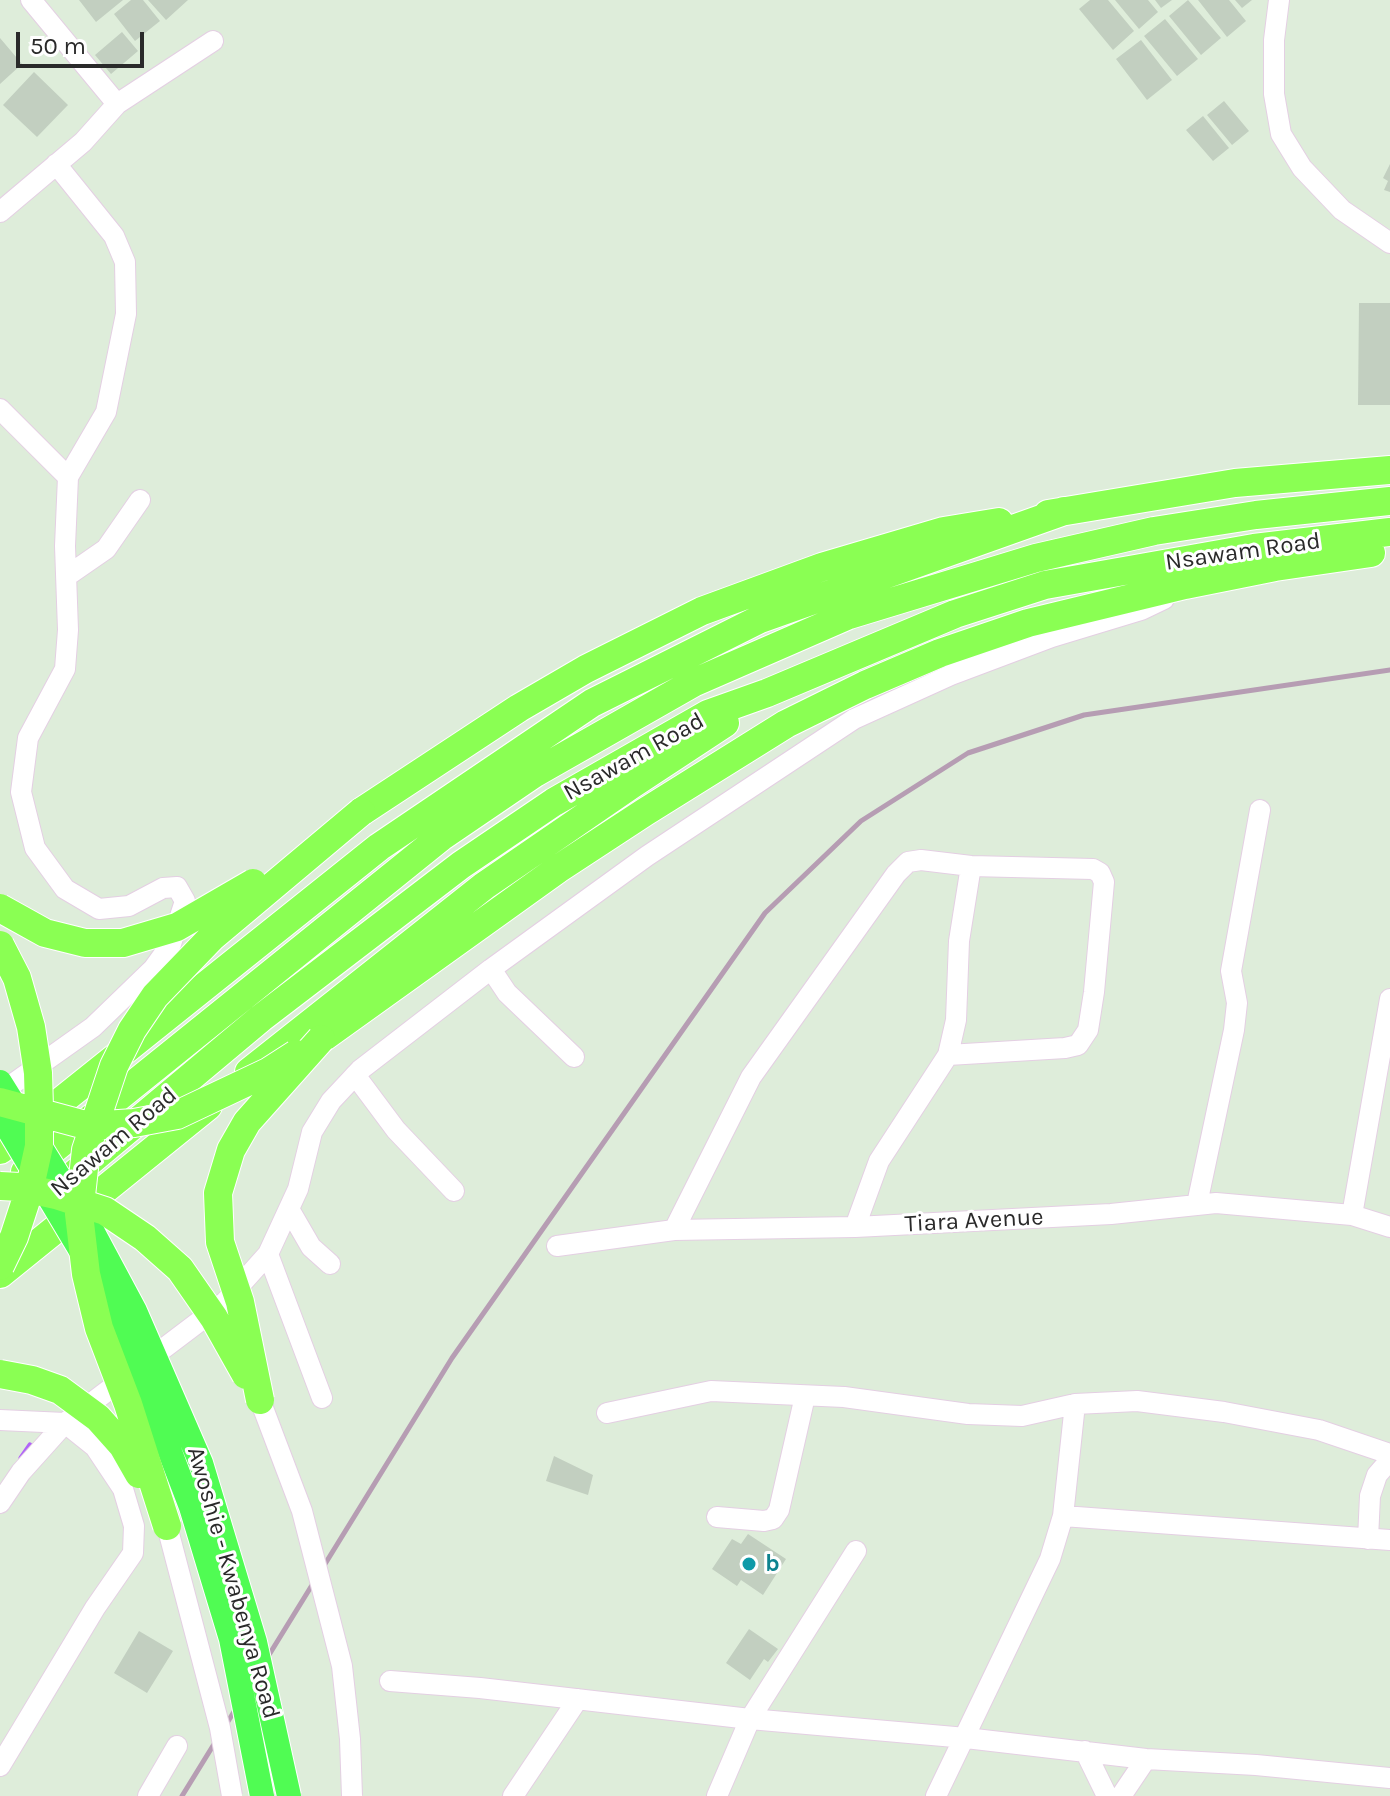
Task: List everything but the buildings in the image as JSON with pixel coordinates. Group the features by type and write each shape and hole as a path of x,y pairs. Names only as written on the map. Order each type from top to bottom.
{"highway":[{"path":"0,908 45,933 85,943 123,943 177,927 225,901 519,708 586,669 702,611 822,567 944,531 1235,483 1390,470"},
{"name":"Nsawam Road","path":"0,1192 441,837 535,773 693,683 849,615 1036,558 1154,531 1256,515 1390,501"},
{"path":"0,1150 379,847 592,703 760,619 1064,511"},
{"name":"Nsawam Road","path":"0,1237 261,1018 461,865 554,802 708,714 767,693 955,614 1045,585 1254,548 1390,532"},
{"path":"0,1102 89,1126 134,1123 177,1115 268,1072 321,1039 558,869 786,724 927,659 1028,623 1275,567 1390,551"},
{"path":"0,1274 484,886 767,693"},
{"path":"167,1526 128,1404 99,1328 86,1274 79,1214 86,1150 114,1066 132,1030 155,996 212,937 361,812"},
{"path":"0,945 17,978 31,1027 38,1073 39,1146 29,1191 14,1237 0,1266"},
{"path":"260,1400 240,1302 220,1242 218,1193 231,1150 247,1122 321,1039"},
{"path":"0,1186 56,1195 105,1211 145,1238 180,1269 214,1318 260,1400"},
{"path":"0,1374 32,1380 60,1390 98,1418 123,1446 167,1526"}],"main road":[{"name":"Awoshie - Kwabenya Road","path":"0,1082 89,1225 135,1311 201,1463 255,1642 289,1796"},
{"name":"Awoshie - Kwabenya Road","path":"0,1115 99,1281 146,1389 191,1507 231,1639 262,1796"}],"street":[{"path":"31,0 117,104"},
{"path":"1279,0 1274,40 1274,94 1281,134 1302,168 1342,210 1390,243"},
{"path":"0,212 83,142 117,104 213,41"},
{"path":"0,1093 93,1027 153,969 171,944 185,901 177,887 163,888 129,906 99,909 65,889 35,848 21,792 28,738 65,669 68,477 106,412 126,314 125,262 114,236 56,164"},
{"path":"0,409 68,477"},
{"path":"67,576 106,549 140,500"},
{"path":"0,1503 21,1472 65,1423 225,1302 268,1254 298,1189 312,1132 331,1101 355,1075 491,969 647,856 854,719 951,675 1052,637 1141,610 1185,585"},
{"path":"1197,1204 1234,1030 1237,1003 1231,971 1260,810"},
{"path":"674,1230 751,1077 896,874 908,862 921,860 971,866 1093,869 1100,873 1104,882 1094,992 1088,1030 1078,1045 948,1055"},
{"path":"855,1227 879,1161 948,1055 956,1020 959,941 971,866"},
{"path":"491,969 507,993 574,1057"},
{"path":"1352,1215 1390,999"},
{"path":"355,1075 396,1130 454,1191"},
{"name":"Tiara Avenue","path":"557,1246 674,1230 855,1227 1111,1214 1197,1204 1242,1204 1352,1215 1390,1227"},
{"path":"289,1209 311,1247 330,1264"},
{"path":"268,1254 322,1398"},
{"path":"607,1413 711,1391 844,1397 968,1414 1022,1416 1075,1404 1137,1401 1224,1412 1319,1430 1390,1457 1377,1475 1370,1496 1368,1539"},
{"path":"717,1517 773,1519 779,1510 805,1396"},
{"path":"260,1400 302,1511 342,1666 352,1796"},
{"path":"936,1796 1046,1570 1063,1516 1075,1404"},
{"path":"0,1420 65,1423 95,1447 123,1489 134,1526 133,1553 95,1608 0,1766"},
{"path":"1063,1516 1390,1540"},
{"path":"167,1526 220,1728 232,1796"},
{"path":"717,1796 750,1719 856,1551"},
{"path":"390,1681 966,1738 1146,1759 1256,1765 1390,1778"},
{"path":"513,1796 578,1699"},
{"path":"148,1796 177,1746"},
{"path":"1085,1751 1107,1796"},
{"path":"1121,1796 1146,1759"}],"waterway":[{"path":"21,1458 30,1445"}],"railway":[{"path":"182,1796 452,1358 765,913 861,821 968,753 1084,715 1390,670"}],"place":[{"name":"b","path":"749,1564"}]}
